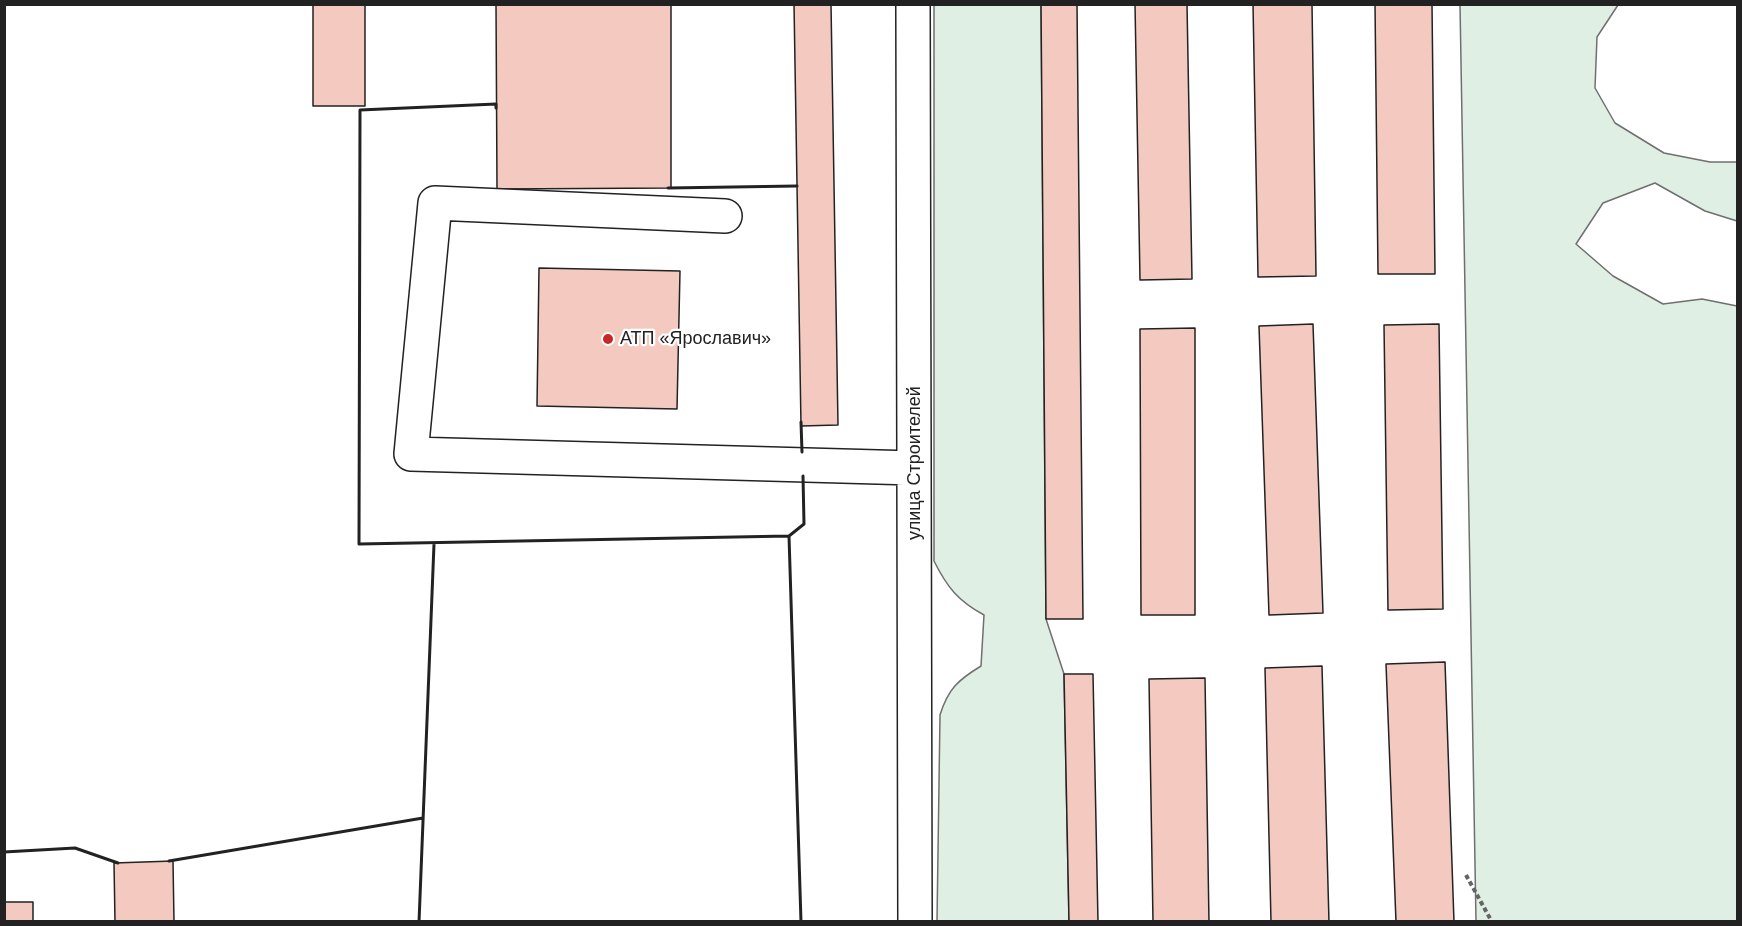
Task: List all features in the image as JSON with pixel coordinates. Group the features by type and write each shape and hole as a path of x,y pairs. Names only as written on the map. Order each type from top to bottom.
{"street":[{"name":"улица Строителей","path":"914,4 915,921"},
{"path":"725,216 435,203 411,454 914,468"}],"path":[{"path":"1466,875 1492,921"}],"green space":[{"path":"934,5 1041,5 1046,619 1064,674 1069,921 937,921 940,715 955,686 981,666 984,615 954,592 934,561"},
{"path":"1460,5 1618,5 1597,37 1595,88 1615,123 1664,153 1710,162 1737,162 1737,221 1705,211 1655,183 1603,203 1576,244 1613,276 1663,304 1702,299 1737,306 1737,921 1476,921"}],"building":[{"path":"313,4 365,4 365,106 313,106"},
{"path":"496,4 671,4 671,188 497,189"},
{"path":"794,4 831,4 838,425 801,426"},
{"path":"1041,4 1077,4 1083,619 1046,619"},
{"path":"1135,4 1187,4 1192,279 1140,280"},
{"path":"1253,4 1312,4 1316,276 1258,277"},
{"path":"1375,4 1432,4 1435,274 1378,274"},
{"name":"АТП «Ярославич»","path":"539,268 680,271 677,409 537,406"},
{"path":"1313,324 1323,613 1269,615 1259,326"},
{"path":"1439,324 1443,609 1388,610 1384,325"},
{"path":"1195,328 1195,615 1141,615 1140,329"},
{"path":"1445,662 1454,922 1396,922 1386,664"},
{"path":"1322,666 1329,922 1271,922 1265,668"},
{"path":"1064,674 1093,674 1098,922 1069,922"},
{"path":"1205,678 1209,922 1153,922 1149,679"},
{"path":"173,861 174,922 115,922 114,863"},
{"path":"4,902 33,902 33,922 4,922"}],"wall":[{"path":"496,108 496,104 360,110 359,544 789,536 804,524 803,476"},
{"path":"668,188 797,186"},
{"path":"801,422 802,452"},
{"path":"789,536 801,922"},
{"path":"419,922 434,544"},
{"path":"169,861 423,818"},
{"path":"4,852 75,848 118,863"}],"place":[{"name":"АТП «Ярославич»","path":"608,339"}]}
